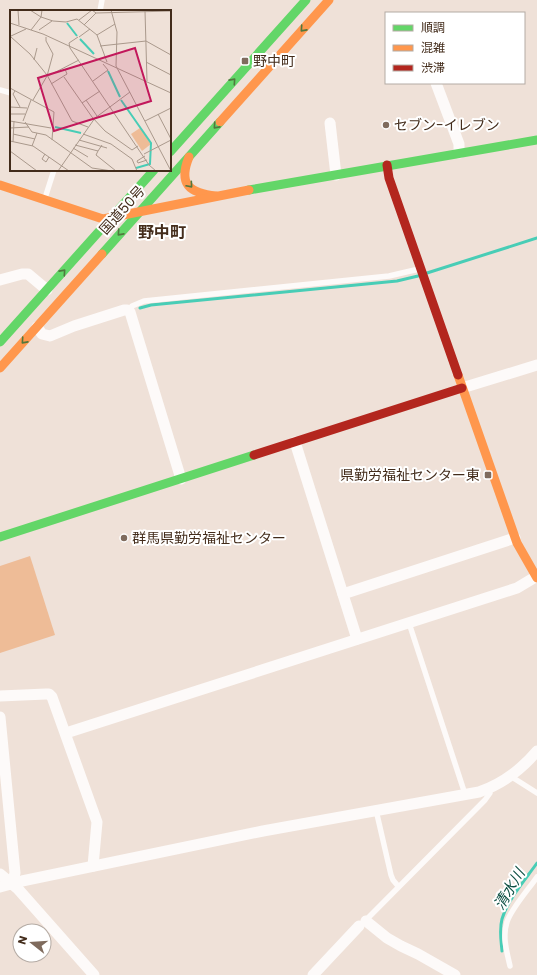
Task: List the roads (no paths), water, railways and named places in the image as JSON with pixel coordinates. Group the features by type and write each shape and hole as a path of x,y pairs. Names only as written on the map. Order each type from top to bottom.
{"main road":[{"path":"172,144 306,0"},
{"name":"国道50号","path":"0,368 328,0"},
{"path":"0,185 97,218 110,219 200,201 217,196 537,140"},
{"path":"189,157 184,176 187,182 196,191 203,194 217,196"},
{"path":"387,166 389,178 515,538 537,577"},
{"name":"国道50号","path":"0,342 153,171"},
{"path":"0,537 462,388"}],"street":[{"path":"436,84 459,144 460,153"},
{"path":"330,123 336,175"},
{"path":"0,280 22,274 28,274 47,290"},
{"path":"37,327 46,336 54,336 74,326 124,310 129,311 181,479"},
{"path":"462,388 537,365"},
{"path":"294,442 357,640"},
{"path":"343,594 515,538"},
{"path":"66,733 517,588 537,577"},
{"path":"0,696 49,694 54,701 97,824 93,866"},
{"path":"0,717 15,874 12,884"},
{"path":"0,887 263,831 465,794 489,788 511,775 524,765 537,751"},
{"path":"0,874 12,884 94,975"},
{"path":"313,975 362,923 400,946 418,954 455,975"}],"lane":[{"path":"100,10 102,0"},
{"path":"0,90 10,93"},
{"path":"44,199 54,171"},
{"path":"129,311 132,306 144,301 389,276 421,268"},
{"path":"409,623 465,794"},
{"path":"511,775 537,793"},
{"path":"362,923 485,800 490,793 489,788"},
{"path":"376,810 391,875 398,886"},
{"path":"510,966 506,946 506,922 537,877"}],"waterway":[{"path":"427,273 537,238"},
{"path":"140,308 151,305 397,281 418,276"},
{"name":"清水川","path":"502,951 500,935 502,919 508,904 537,863"}],"place":[{"name":"野中町","path":"245,61"},
{"name":"セブン-イレブン","path":"386,125"},
{"name":"県勤労福祉センター東","path":"488,475"},
{"name":"群馬県勤労福祉センター","path":"124,538"}],"district":[{"name":"野中町","path":"162,232"}]}
